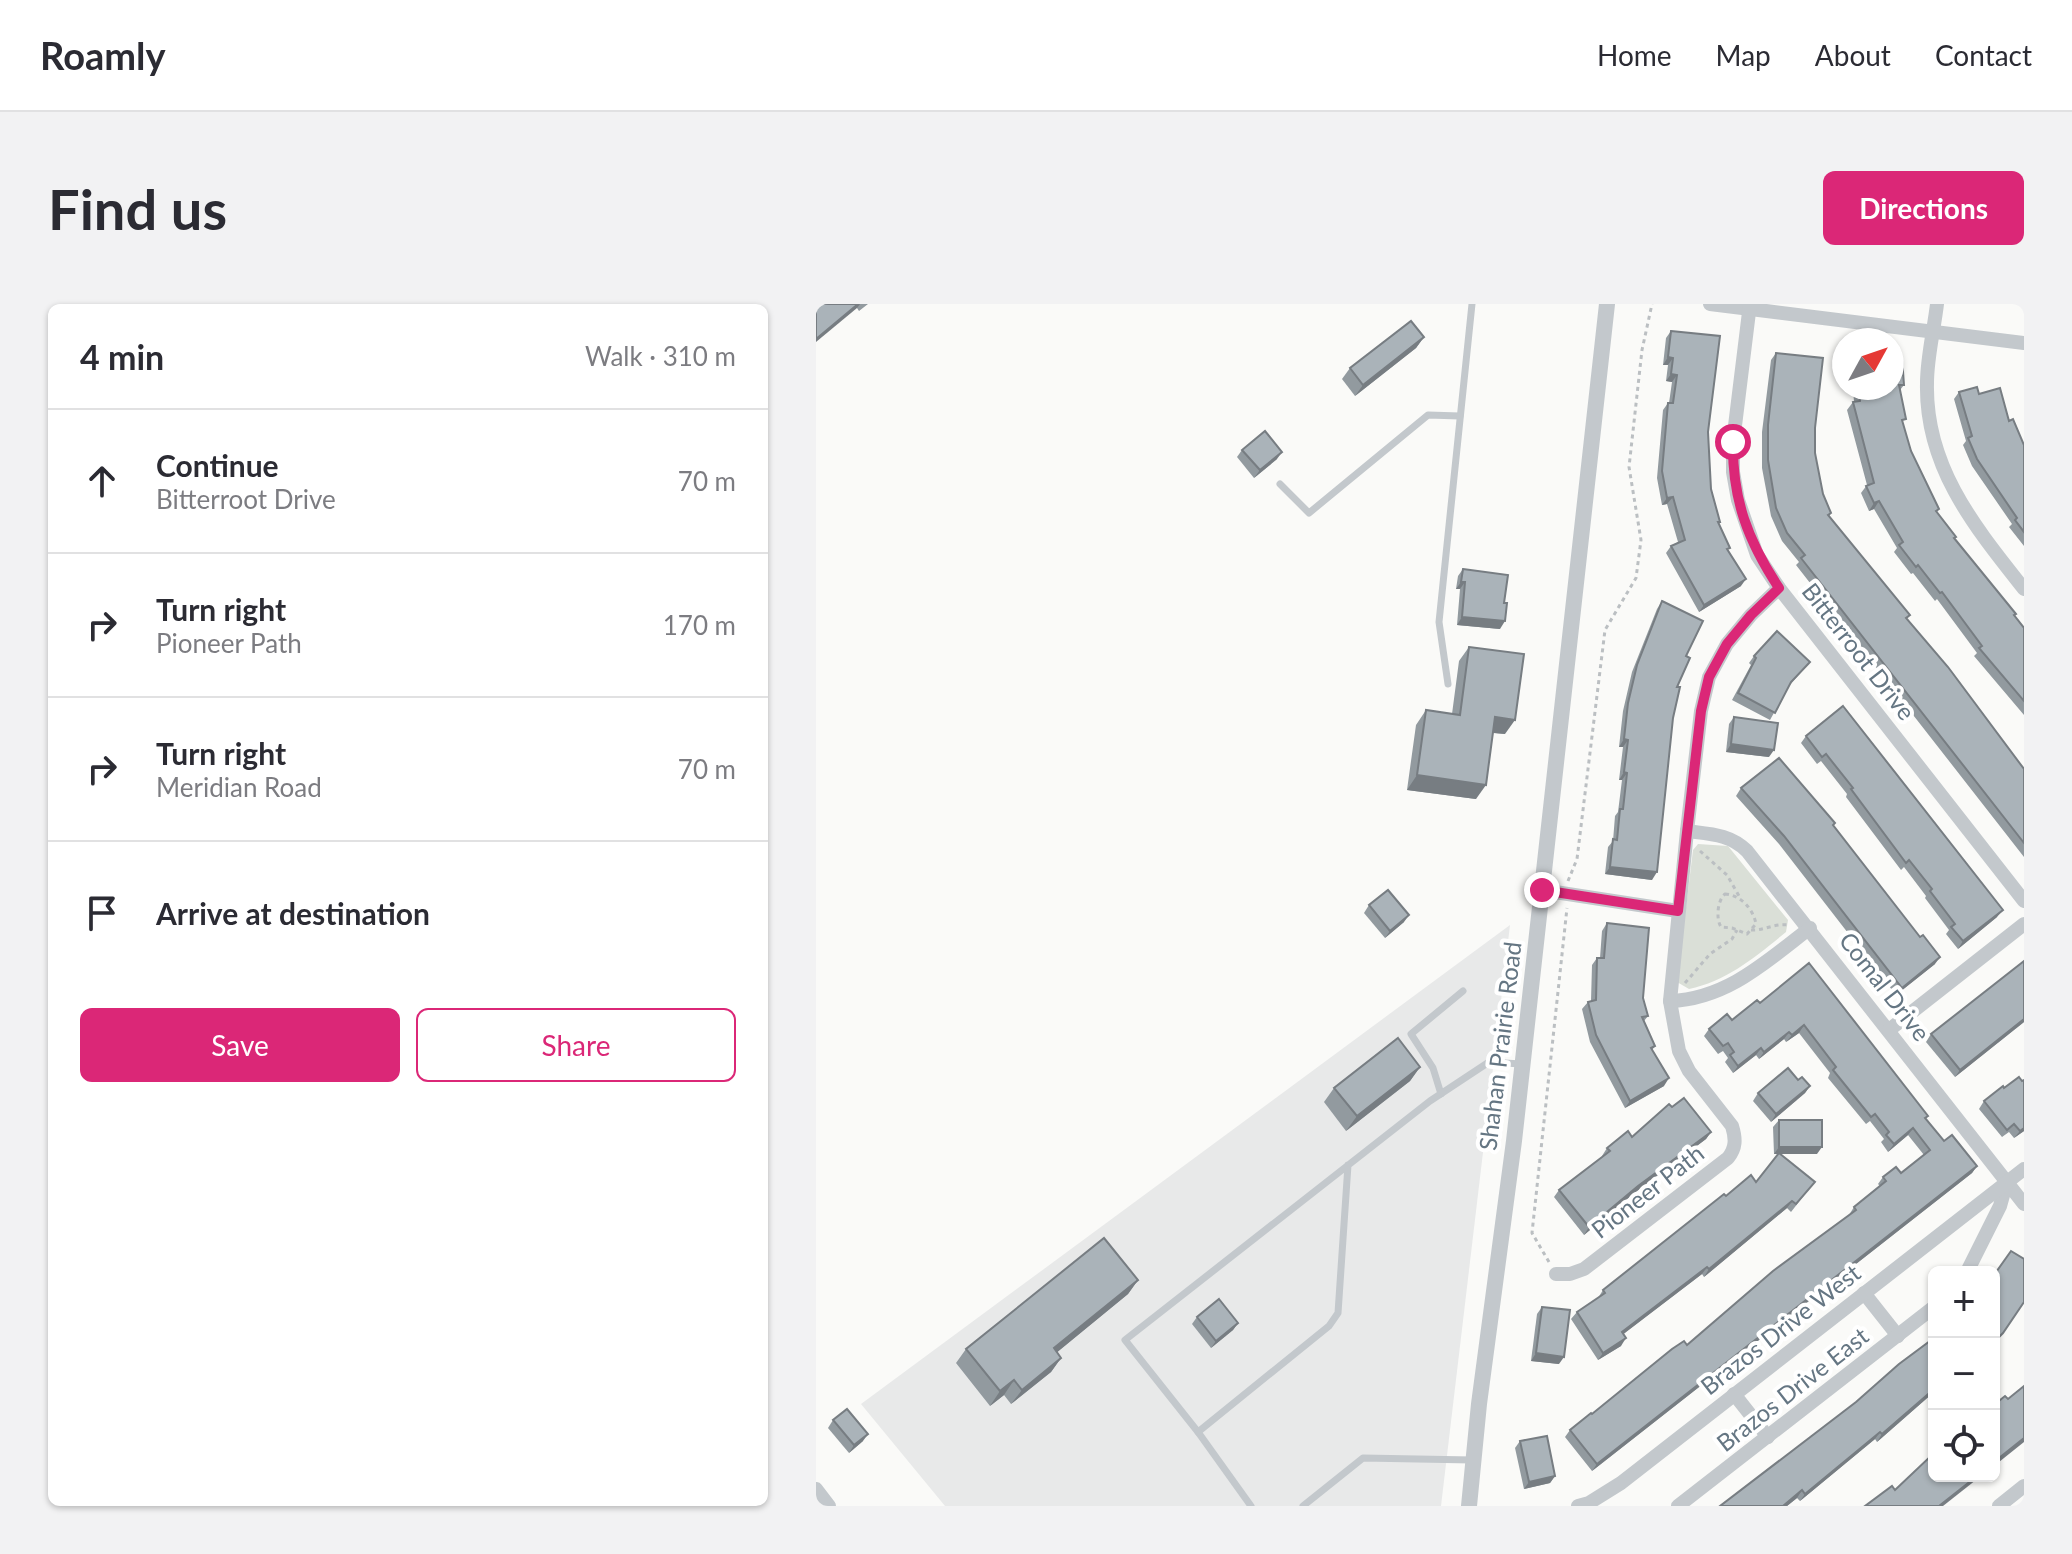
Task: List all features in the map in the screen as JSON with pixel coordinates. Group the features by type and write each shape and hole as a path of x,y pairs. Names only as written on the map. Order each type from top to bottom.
{"street":[{"name":"Shahan Prairie Road","path":"1469,1506 1523,1064 1607,304"},
{"path":"1710,304 1750,306 2024,343"},
{"path":"1937,304 1927,383 1931,428 1940,463 1953,492 1975,527 2024,589"},
{"name":"Bitterroot Drive","path":"1750,306 1733,442 1733,472 1738,500 1757,555 1779,588 2024,901"},
{"name":"Pioneer Path","path":"1556,1274 1570,1274 1584,1269 1733,1151 1732,1126 1689,1071 1679,1051 1670,1001 1701,711 1709,677 1727,644 1779,588"},
{"name":"Comal Drive","path":"1687,831 1727,836 1737,841 1810,928 2024,1204"},
{"path":"1542,890 1678,911"},
{"path":"1889,1030 2024,924"},
{"path":"1670,1001 1691,1000 1730,986 1810,928"},
{"name":"Brazos Drive West","path":"1578,1506 1589,1503 1621,1483 2024,1169"},
{"path":"1970,1266 2000,1206 2007,1181"},
{"path":"1864,1293 1898,1336"},
{"name":"Brazos Drive East","path":"1678,1506 1928,1312"},
{"path":"1734,1394 1768,1437"},
{"path":"1999,1506 2024,1486"},
{"path":"816,1489 829,1506"}],"lane":[{"path":"1448,684 1439,622 1472,304"},
{"path":"1280,484 1309,513 1428,415 1460,416"},
{"path":"1441,1094 1433,1068 1411,1034 1463,991"},
{"path":"1251,1506 1198,1432 1125,1340 1441,1094 1489,1062 1523,1064"},
{"path":"1198,1432 1329,1326 1338,1313 1348,1165"},
{"path":"1303,1506 1363,1458 1474,1460"}],"path":[{"path":"1556,1274 1532,1233 1565,941 1568,880 1577,859 1605,630 1636,578 1641,540 1629,467 1642,350 1652,304"},
{"path":"1698,849 1727,875 1755,918 1756,924 1747,934 1719,924 1719,903 1725,894 1740,899"},
{"path":"1751,930 1757,931 1770,925 1789,925"},
{"path":"1683,985 1716,948 1732,939 1737,930"}],"shaded area":[{"path":"1698,844 1728,846 1788,920 1786,932 1753,958 1729,974 1689,989 1677,982 1693,850"},
{"path":"1510,925 1441,1506 945,1506 861,1404"}],"building":[{"path":"816,304 858,304 816,339"},
{"path":"1411,321 1424,337 1363,385 1350,368"},
{"path":"1671,331 1720,336 1708,432 1711,489 1718,522 1730,548 1727,549 1746,579 1704,605 1671,546 1685,540 1673,497 1667,498 1662,471 1668,403 1673,403 1677,375 1671,374 1673,358 1668,357"},
{"path":"1776,353 1823,358 1815,453 1823,494 1831,513 1828,515 1910,615 1906,618 1948,667 2024,769 2024,843 1801,558 1805,555 1787,533 1776,508 1768,460 1768,425"},
{"path":"1977,387 1979,394 2000,388 2009,421 2013,419 2024,445 2024,532 1977,459 1968,438 1972,436 1959,392"},
{"path":"1902,400 1906,419 1902,420 1911,451 1939,509 1936,511 2024,628 2024,701 1979,648 1982,646 1942,592 1899,545 1903,542 1879,501 1874,503 1866,486 1874,483 1853,402"},
{"path":"1265,431 1282,452 1260,470 1242,450"},
{"path":"1463,569 1508,575 1505,621 1462,617"},
{"path":"1662,601 1703,621 1686,656 1690,658 1677,687 1680,687 1673,718 1657,872 1610,867 1613,839 1617,840 1620,809 1623,809 1627,773 1624,772 1628,740 1624,739 1628,703 1637,665"},
{"path":"1777,631 1810,662 1791,682 1775,713 1738,693 1756,658 1754,656"},
{"path":"1469,647 1524,654 1515,720 1495,717 1486,785 1417,775 1426,710 1460,715"},
{"path":"1843,706 2003,910 1963,941 1951,927 1955,924 1930,891 1932,889 1909,860 1906,863 1826,754 1822,757 1806,736"},
{"path":"1734,717 1778,723 1774,750 1731,744"},
{"path":"1779,758 1835,823 1833,825 1920,937 1923,935 1940,957 1902,988 1784,836 1741,788"},
{"path":"1388,890 1409,915 1390,931 1369,905"},
{"path":"1607,923 1649,928 1643,998 1648,1016 1642,1017 1655,1046 1651,1048 1669,1078 1630,1101 1596,1035 1588,1002 1596,1000 1597,958 1604,958"},
{"path":"2024,961 2024,1019 1960,1070 1931,1034"},
{"path":"1809,963 1944,1141 1952,1135 1977,1166 1597,1464 1570,1430 1672,1349 1684,1341 1687,1345 1773,1271 1856,1210 1854,1207 1886,1181 1883,1177 1896,1167 1901,1173 1930,1150 1913,1128 1894,1144 1875,1114 1871,1117 1833,1070 1836,1067 1804,1025 1792,1035 1789,1032 1764,1052 1761,1048 1738,1066 1730,1055 1734,1052 1728,1043 1723,1046 1709,1029 1727,1014 1732,1020 1757,1000 1760,1003"},
{"path":"1398,1038 1420,1067 1357,1116 1334,1088"},
{"path":"1788,1068 1798,1080 1802,1077 1810,1086 1776,1114 1758,1093"},
{"path":"2019,1077 2024,1080 2024,1128 2020,1131 2014,1124 2007,1130 1984,1101"},
{"path":"1684,1098 1711,1132 1589,1227 1559,1190 1610,1151 1607,1148 1628,1131 1632,1137 1669,1104 1672,1107"},
{"path":"1779,1120 1822,1120 1822,1147 1779,1147"},
{"path":"1779,1153 1815,1182 1796,1204 1792,1201 1709,1269 1707,1267 1622,1332 1626,1338 1603,1353 1577,1312 1605,1293 1603,1290 1724,1194 1726,1196 1751,1175 1756,1182"},
{"path":"1104,1238 1138,1280 1054,1348 1061,1358 1022,1390 1014,1380 1000,1391 966,1349"},
{"path":"2011,1251 2024,1259 2024,1302 2000,1336 2000,1267"},
{"path":"1219,1299 1238,1323 1216,1341 1197,1317"},
{"path":"1542,1307 1570,1310 1564,1357 1536,1353"},
{"path":"1928,1342 1928,1394 1882,1434 1880,1432 1805,1494 1802,1490 1783,1506 1720,1506 1856,1402"},
{"path":"2024,1386 2024,1438 2000,1457 2000,1400 2005,1396 2008,1399"},
{"path":"847,1409 868,1434 854,1445 833,1420"},
{"path":"1547,1436 1555,1476 1529,1482 1520,1441"},
{"path":"1928,1459 1928,1482 1969,1482 1939,1506 1865,1506 1892,1486 1895,1490"}],"route":[{"path":"1542,890 1678,911 1701,711 1709,677 1727,644 1779,588 1757,555 1738,500 1733,472 1733,442"}]}
